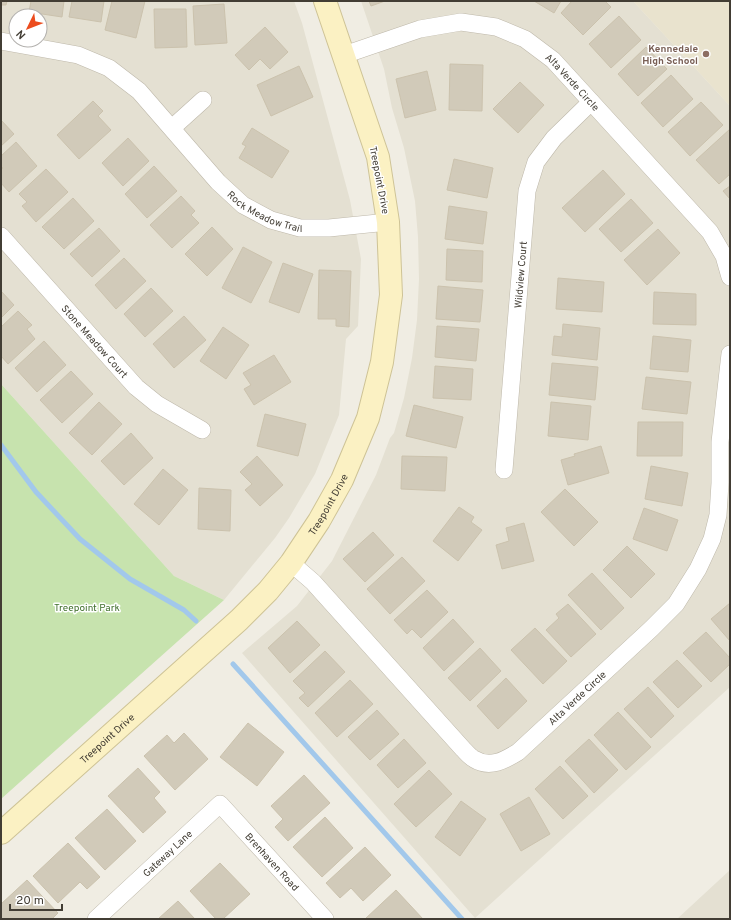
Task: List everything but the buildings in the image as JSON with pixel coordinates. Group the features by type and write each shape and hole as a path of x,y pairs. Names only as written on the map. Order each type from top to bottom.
{"street":[{"name":"Treepoint Drive","path":"1,833 239,620 268,591 291,563 319,521 342,480 368,418 382,362 391,294 388,222 378,157 325,1"},
{"name":"Alta Verde Circle","path":"344,56 420,29 462,22 496,27 525,39 553,60 710,232 724,256 730,277"},
{"name":"Rock Meadow Trail","path":"1,42 78,55 109,68 139,91 218,182 243,205 271,220 300,228 329,228 388,222"},
{"path":"172,128 203,100"},
{"name":"Wildview Court","path":"504,470 527,191 536,162 554,138 591,102"},
{"name":"Stone Meadow Court","path":"1,236 136,387 157,404 202,430"},
{"name":"Alta Verde Circle","path":"291,563 313,582 463,749 474,759 487,764 503,761 518,752 651,629 676,604 698,569 712,539 718,515 720,442 728,397 730,354"},
{"name":"Gateway Lane","path":"96,919 220,804"},
{"name":"Brenhaven Road","path":"220,804 325,919"}],"shaded area":[{"path":"1,1 294,1 302,23 350,200 361,259 358,326 346,339 339,415 315,474 289,518 275,538 224,600 174,576 1,384"},
{"path":"361,1 633,1 730,106 730,687 475,918 242,653 297,606 332,561 376,475 390,438 394,433 404,398 412,358 417,320 419,279 415,201 404,148 392,108 384,69"},
{"name":"Kennedale High School","path":"633,1 730,1 730,106"},
{"path":"730,870 730,919 677,919"}],"green space":[{"name":"Treepoint Park","path":"1,384 174,576 224,600 1,799"}],"waterway":[{"path":"1,445 36,492 80,539 130,579 184,610 196,621"},
{"path":"233,664 462,919"}],"place":[{"name":"Kennedale High School","path":"706,54"}]}
